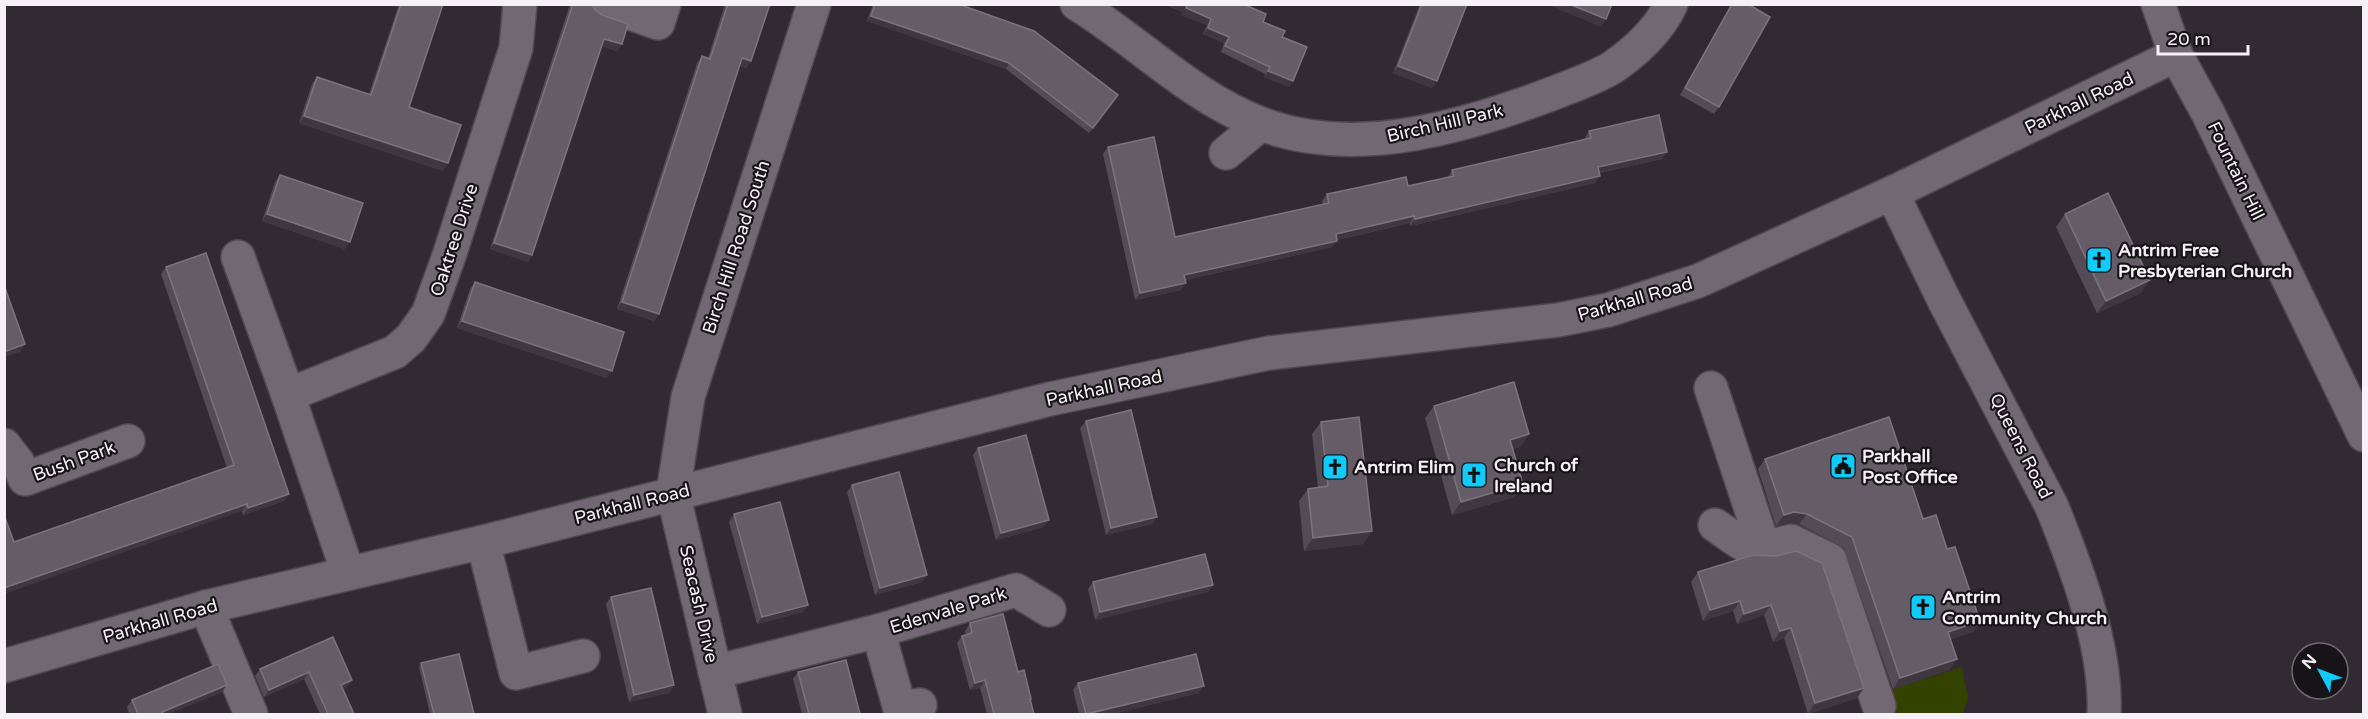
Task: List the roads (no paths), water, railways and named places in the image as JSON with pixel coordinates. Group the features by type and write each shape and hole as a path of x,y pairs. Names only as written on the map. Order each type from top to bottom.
{"street":[{"name":"Oaktree Drive","path":"288,395 395,352 408,342 428,314 516,48 520,4"},
{"path":"604,4 658,23 664,4"},
{"name":"Birch Hill Road South","path":"673,493 688,397 814,4"},
{"name":"Birch Hill Park","path":"1077,4 1179,79 1229,110 1261,124 1296,134 1365,139 1418,133 1510,108 1578,84 1612,67 1653,32 1671,4"},
{"name":"Fountain Hill","path":"2158,4 2176,55 2208,113 2364,435"},
{"name":"Parkhall Road","path":"4,666 206,608 483,542 1050,399 1269,353 1558,320 1608,310 1698,281 1892,193 2176,55"},
{"path":"1226,153 1261,124"},
{"name":"Queens Road","path":"1892,193 1944,300 2052,507 2066,540 2103,673 2104,714"},
{"path":"238,257 288,395 348,573"},
{"path":"1711,388 1764,548"},
{"name":"Bush Park","path":"4,445 18,463 25,479 128,441"},
{"name":"Seacash Drive","path":"673,493 725,714"},
{"path":"1715,525 1749,548 1764,548 1791,541 1830,560 1880,706"},
{"path":"483,542 516,673 584,656"},
{"name":"Edenvale Park","path":"715,672 878,631 1016,590 1049,610"},
{"path":"206,608 251,714"},
{"name":"Edenvale Park","path":"878,631 900,709 920,705"}],"place":[{"name":"Antrim Free Presbyterian Church","path":"2099,260"},
{"name":"Parkhall Post Office","path":"1843,466"},
{"name":"Antrim Elim","path":"1335,467"},
{"name":"Church of Ireland","path":"1474,475"},
{"name":"Antrim Community Church","path":"1923,607"}]}
